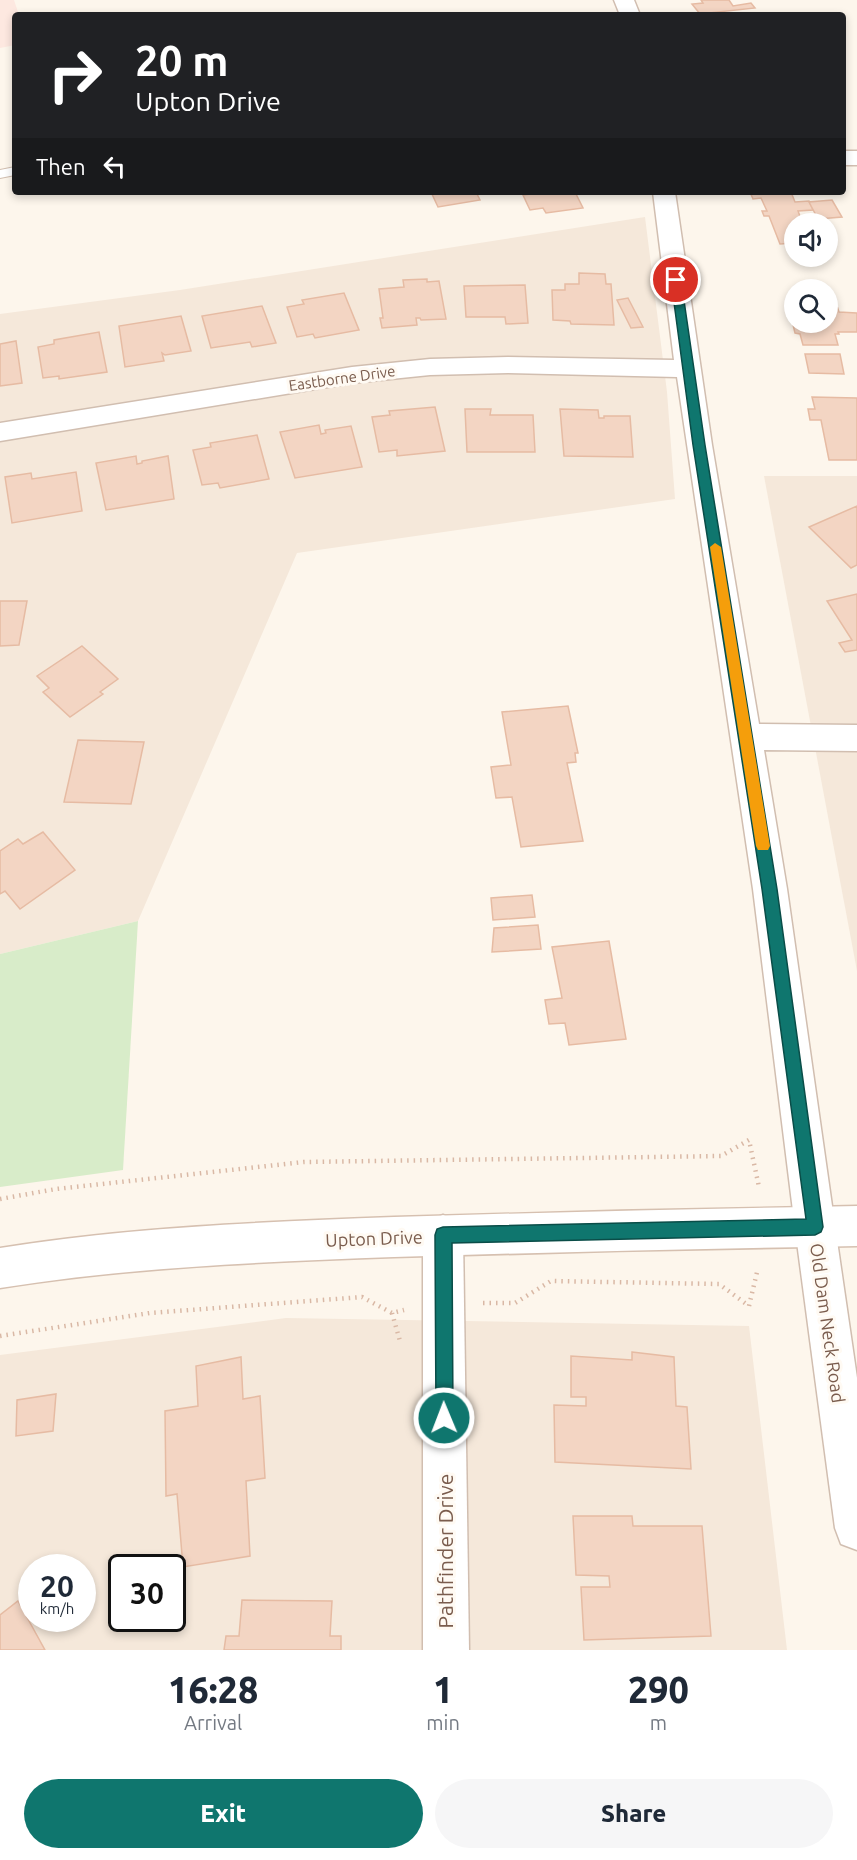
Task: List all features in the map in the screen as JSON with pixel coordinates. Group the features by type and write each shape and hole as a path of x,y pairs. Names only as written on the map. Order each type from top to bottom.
{"street":[{"name":"Old Dam Neck Road","path":"664,195 688,369 770,889 857,1528"},
{"name":"Eastborne Drive","path":"0,432 352,375 397,370 508,365 688,369"},
{"path":"746,736 857,738"},
{"name":"Upton Drive","path":"0,1268 48,1259 200,1244 443,1235 857,1226"},
{"name":"Pathfinder Drive","path":"443,1235 446,1650"}],"path":[{"path":"0,1198 56,1189 304,1162 721,1156 749,1140 768,1228"}],"shaded area":[{"path":"0,0 14,0 18,12 12,12 12,46 0,48"},
{"path":"645,217 667,392 675,499 297,553 138,921 0,954 0,314 180,290"},
{"path":"764,476 857,476 857,971"},
{"path":"286,1318 749,1326 787,1650 0,1650 0,1355"}],"green space":[{"path":"138,921 123,1170 0,1187 0,954"}],"building":[{"path":"701,0 729,0 733,6 751,3 755,8 698,12 692,4 703,3"},
{"path":"432,195 478,195 480,200 438,207"},
{"path":"523,195 576,195 583,208 546,213 543,208 530,210"},
{"path":"751,195 792,195 795,202 809,201 813,210 784,213 784,244 780,244 769,216 764,216 762,211 767,211 761,198 753,199"},
{"path":"832,200 842,217 838,217 838,213 815,213 809,202"},
{"path":"579,273 605,274 606,284 611,284 614,325 571,324 570,321 553,320 552,290 565,290 565,284 579,284"},
{"path":"427,279 427,282 439,281 446,319 421,320 416,318 417,325 382,328 379,289 404,287 403,280"},
{"path":"525,285 528,323 506,324 505,317 466,317 464,286"},
{"path":"344,293 359,330 315,338 313,334 297,337 287,307 304,304 302,300"},
{"path":"628,298 643,327 631,328 617,300"},
{"path":"262,306 276,343 252,347 250,342 211,348 202,316"},
{"path":"838,309 839,312 857,313 857,332 838,332"},
{"path":"181,316 191,351 165,355 162,353 164,361 125,367 119,326"},
{"path":"99,332 107,372 59,379 59,376 43,378 38,347 54,344 54,340"},
{"path":"838,332 839,334 835,334 838,345 803,345 800,334 795,333"},
{"path":"16,341 22,383 0,386 0,344"},
{"path":"805,354 840,354 844,374 809,373"},
{"path":"812,397 857,398 857,460 829,460 821,420 810,420 808,409 815,409"},
{"path":"435,407 445,451 397,456 397,450 379,452 372,417 390,415 389,411"},
{"path":"465,409 491,409 490,415 533,415 535,452 467,452"},
{"path":"560,409 598,410 599,418 630,416 633,457 564,456"},
{"path":"319,425 321,434 326,433 325,430 351,426 362,467 295,478 280,432"},
{"path":"257,435 269,479 220,488 218,483 202,485 193,450 211,447 210,443"},
{"path":"136,456 137,464 168,456 174,499 106,510 96,463"},
{"path":"76,472 82,511 12,523 5,477 31,473 32,479"},
{"path":"857,506 857,565 851,568 809,527"},
{"path":"857,594 857,650 845,652 839,643 852,640 827,601"},
{"path":"0,601 27,601 19,645 0,646"},
{"path":"82,646 118,679 100,692 103,694 70,717 43,692 49,688 37,676"},
{"path":"568,706 578,753 575,753 576,762 567,763 583,841 521,847 512,797 496,798 491,767 511,765 502,712"},
{"path":"78,740 144,742 131,804 64,802"},
{"path":"43,832 75,870 20,909 5,891 0,894 0,851 18,839 23,844"},
{"path":"532,895 535,917 493,920 491,898"},
{"path":"538,925 541,949 492,952 494,928"},
{"path":"609,941 626,1039 569,1045 565,1023 549,1024 545,1000 562,998 552,947"},
{"path":"632,1352 674,1357 676,1406 687,1407 691,1469 555,1462 554,1405 586,1406 586,1397 571,1397 571,1356 632,1360"},
{"path":"241,1357 243,1399 260,1396 265,1478 246,1481 250,1556 186,1567 186,1554 182,1554 177,1494 166,1496 165,1411 198,1406 196,1366"},
{"path":"56,1394 53,1431 16,1436 17,1400"},
{"path":"573,1516 632,1516 633,1526 702,1526 711,1636 584,1640 581,1587 610,1587 609,1576 576,1575"},
{"path":"242,1600 332,1601 330,1636 341,1636 341,1650 224,1650 226,1636 239,1636"},
{"path":"18,1601 18,1632 35,1632 45,1650 0,1650 0,1615"}],"slow traffic":[{"path":"715,547 763,846"}],"route":[{"path":"444,1418 443,1235 815,1227 770,889 699,445 676,280"}]}
